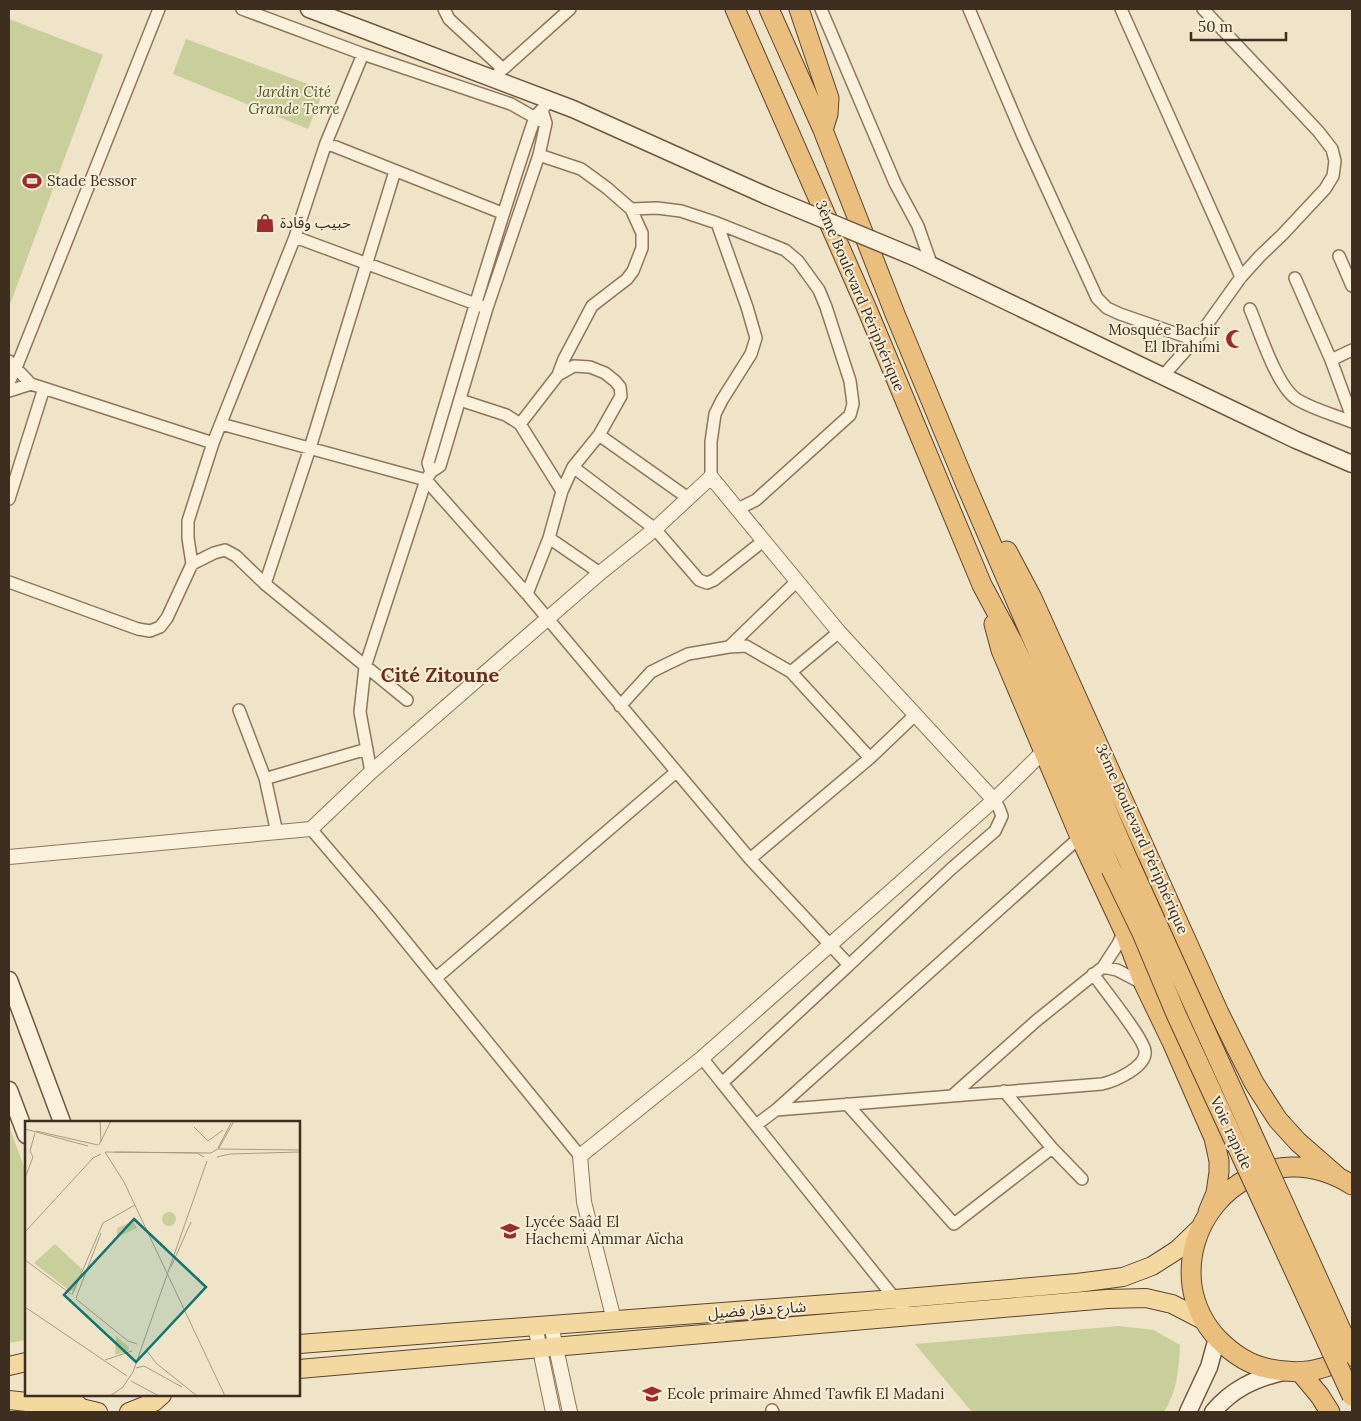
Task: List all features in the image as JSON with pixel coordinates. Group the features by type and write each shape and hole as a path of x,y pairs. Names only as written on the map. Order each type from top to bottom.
{"highway":[{"name":"3ème Boulevard Périphérique","path":"735,9 867,309 982,585 1013,643 1058,740 1111,869"},
{"name":"3ème Boulevard Périphérique","path":"769,9 823,130 895,314 966,485 1129,862"},
{"path":"799,9 830,98 823,130"},
{"name":"3ème Boulevard Périphérique","path":"966,485 998,533 1032,598 1219,1013 1254,1084 1278,1120 1298,1142 1345,1181"},
{"name":"3ème Boulevard Périphérique","path":"982,585 1001,650 1080,837 1124,931 1144,984 1214,1138 1219,1160 1216,1193 1204,1220 1190,1262 1197,1308 1203,1320 1217,1338 1230,1351 1255,1366 1291,1372 1322,1370 1352,1353"},
{"name":"Voie rapide","path":"1129,862 1352,1353"},
{"name":"Voie rapide","path":"1111,869 1142,933 1176,1014 1352,1396"},
{"path":"1204,1220 1228,1190 1253,1175 1276,1168 1311,1168 1345,1181"},
{"path":"1291,1372 1320,1396 1330,1412"}],"main road":[{"path":"310,9 498,73 542,109 611,125 767,196 932,266 1296,440 1352,464"},
{"path":"9,980 62,1121"},
{"path":"9,1090 25,1132"},
{"name":"شارع دقار فضيل","path":"300,1344 895,1299 1123,1277 1152,1266 1169,1256 1177,1250 1204,1220"},
{"name":"شارع دقار فضيل","path":"300,1369 1107,1299 1146,1298 1172,1304 1203,1320"},
{"path":"1188,1412 1209,1367 1217,1338"},
{"path":"9,1366 25,1362"},
{"path":"1213,1412 1240,1388 1260,1378 1291,1372"},
{"path":"9,1400 75,1401 98,1412"},
{"path":"129,1412 157,1403"}],"street":[{"path":"9,382 12,364 159,9"},
{"path":"242,9 363,54 511,104 542,109"},
{"path":"444,9 448,19 498,73 570,9"},
{"path":"821,9 895,183 918,226 932,266"},
{"path":"969,9 1023,136 1097,298 1108,308 1195,340"},
{"path":"1121,9 1241,277"},
{"path":"1163,376 1195,340 1229,296 1241,277 1325,189 1333,176 1335,162 1332,149 1318,131 1202,9"},
{"path":"9,582 130,626 150,631 160,628 167,618 192,564 188,538 188,521 213,443 295,237 326,144 363,54"},
{"path":"428,476 440,466 487,308 539,154 546,123 542,109"},
{"path":"372,772 360,712 366,667 428,476 428,463 502,213 542,109"},
{"path":"326,144 502,213"},
{"path":"520,424 558,375 564,359 592,306 617,288 633,271 642,248 642,233 631,209 608,188 581,169 539,154"},
{"path":"265,584 368,264 395,171"},
{"path":"631,209 657,208 681,211 785,250 808,272 819,290 826,307 850,381 853,404 850,415 756,500 738,509"},
{"path":"717,223 756,338 751,354 715,414 711,442 711,478 839,632 994,800 1002,816 995,831 951,869 722,1083"},
{"path":"295,237 487,308"},
{"path":"1339,256 1352,286"},
{"path":"1295,278 1331,360 1352,417"},
{"path":"1250,309 1279,378 1288,392 1297,400 1352,422"},
{"path":"1331,360 1352,350"},
{"path":"12,364 31,384 213,443"},
{"path":"527,594 549,538 562,491 573,467 599,435 621,396 620,387 615,381 590,367 574,366 558,375"},
{"path":"9,391 31,384"},
{"path":"9,499 44,388"},
{"path":"460,400 506,415 520,424 562,491"},
{"path":"221,424 310,448 428,476 750,859 849,965"},
{"path":"599,435 688,498"},
{"path":"573,467 655,529 699,580 707,583 714,580 763,540"},
{"path":"9,857 312,829 372,772 600,573 655,529 711,478"},
{"path":"549,538 600,573"},
{"path":"192,564 214,552 225,550 236,556 265,584 407,700"},
{"path":"729,647 797,581"},
{"path":"790,672 839,632"},
{"path":"620,706 651,672 688,654 746,646 790,672 870,758"},
{"path":"239,710 265,778 276,833"},
{"path":"750,859 870,758 915,715"},
{"path":"271,777 367,749"},
{"path":"580,1156 702,1058 994,800 1044,752"},
{"path":"436,978 676,772"},
{"path":"312,829 580,1156 584,1202 614,1320"},
{"path":"756,1125 776,1110 1080,837"},
{"path":"953,1095 1036,1021 1103,967 1112,956 1124,931"},
{"path":"1103,967 1124,973 1144,984"},
{"path":"776,1110 1102,1084 1114,1081 1126,1074 1145,1058 1145,1051 1139,1038 1093,974"},
{"path":"702,1058 908,1315"},
{"path":"1004,1091 1052,1148 1082,1178"},
{"path":"847,1104 954,1224 1052,1148"},
{"path":"543,1326 553,1412"},
{"path":"547,1348 570,1412"}],"green space":[{"name":"Stade Bessor","path":"9,19 103,55 9,307"},
{"name":"Jardin Cité Grande Terre","path":"186,39 324,90 308,129 173,74"},
{"path":"9,1126 25,1169 25,1340 9,1343"},
{"path":"1119,1326 1154,1330 1180,1345 1175,1388 1164,1412 972,1412 915,1344"}],"place":[{"name":"Stade Bessor","path":"32,181"},
{"name":"حبيب وقادة","path":"265,223"},
{"name":"Mosquée Bachir El Ibrahimi","path":"1235,339"},
{"name":"Lycée Saâd El Hachemi Ammar Aïcha","path":"510,1231"},
{"name":"Ecole primaire Ahmed Tawfik El Madani","path":"652,1394"}],"district":[{"name":"Cité Zitoune","path":"440,675"}]}
